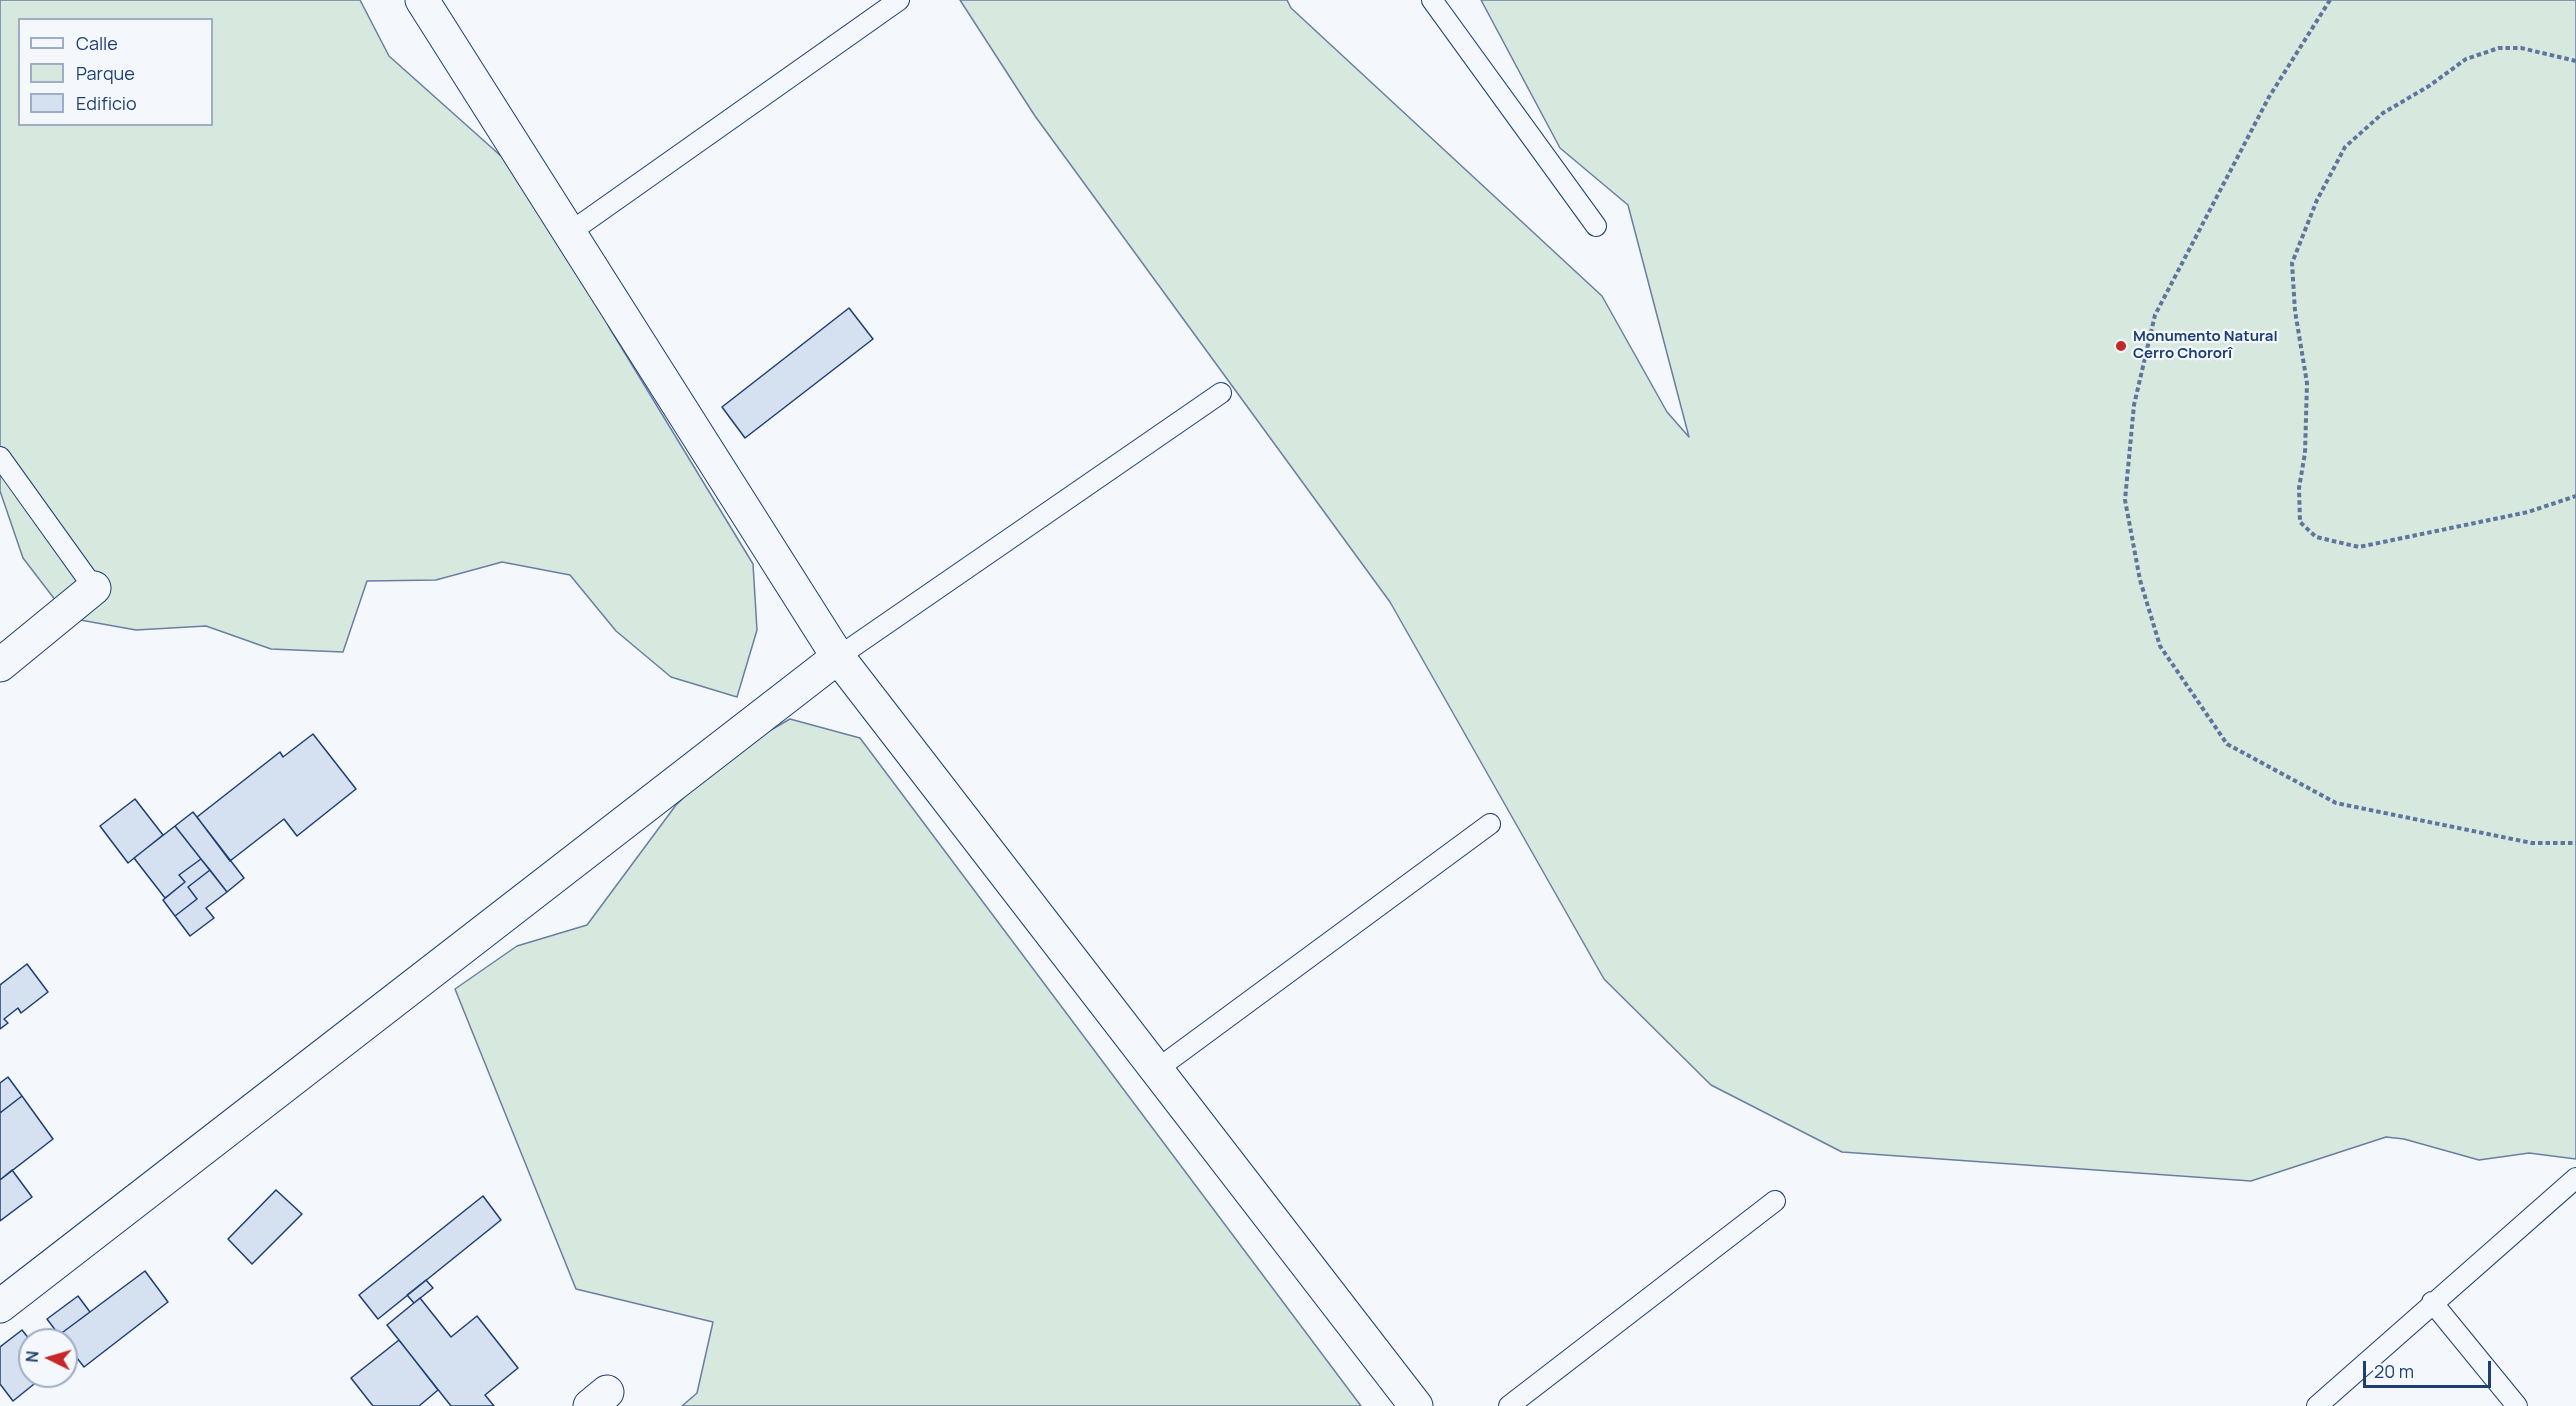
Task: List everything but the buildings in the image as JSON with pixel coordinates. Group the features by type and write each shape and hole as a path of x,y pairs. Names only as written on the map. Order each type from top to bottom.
{"street":[{"path":"422,0 838,657 1416,1406"},
{"path":"0,665 94,588"},
{"path":"0,1306 838,657"}],"lane":[{"path":"569,233 899,0"},
{"path":"1432,0 1596,226"},
{"path":"838,657 1221,393"},
{"path":"0,457 94,588"},
{"path":"1156,1070 1490,824"},
{"path":"2317,1406 2432,1302 2576,1178"},
{"path":"1509,1406 1775,1201"},
{"path":"2432,1302 2517,1406"}],"path":[{"path":"2330,0 2269,97 2155,315 2134,405 2125,500 2139,580 2160,646 2227,744 2336,802 2532,843 2576,843"},
{"path":"2576,61 2521,48 2499,48 2466,59 2429,86 2383,113 2345,147 2317,200 2292,263 2295,310 2307,383 2306,453 2299,488 2300,522 2316,537 2359,547 2528,512 2576,496"}],"green space":[{"path":"0,0 360,0 389,56 548,198 609,327 753,564 757,630 737,697 671,677 616,631 570,575 502,562 436,580 367,581 343,652 271,649 206,626 136,630 69,618 23,558 0,491"},
{"name":"Monumento Natural Cerro Chororî","path":"960,0 1287,0 1291,8 1602,296 1667,412 1689,437 1628,205 1560,148 1481,0 2576,0 2576,1159 2529,1153 2479,1160 2404,1139 2386,1137 2251,1181 1842,1152 1711,1085 1604,979 1390,602 1035,116"},
{"path":"790,719 860,738 1361,1406 682,1406 697,1393 713,1322 576,1289 455,989 517,946 587,925 676,805 729,754"}],"place":[{"name":"Monumento Natural Cerro Chororî","path":"2121,346"}]}
